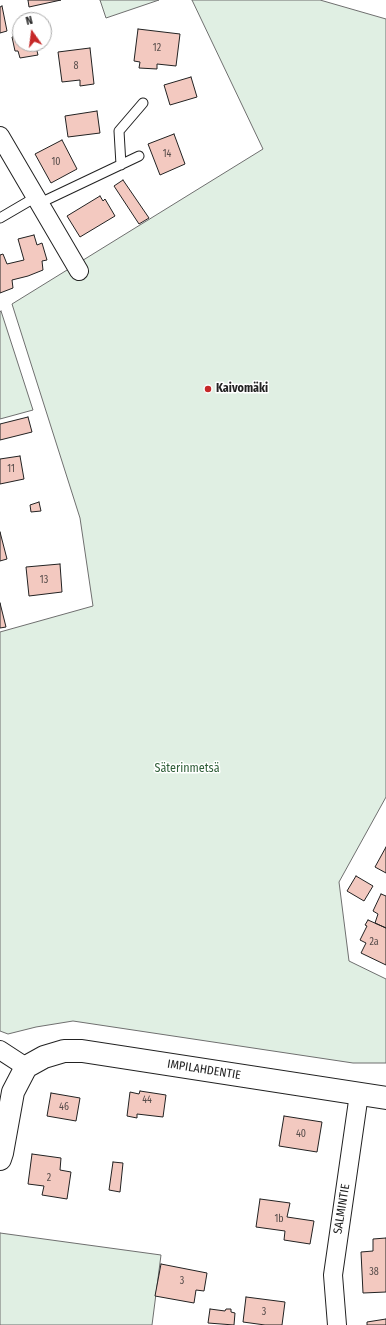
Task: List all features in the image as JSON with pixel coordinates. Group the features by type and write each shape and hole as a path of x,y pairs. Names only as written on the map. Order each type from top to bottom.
{"street":[{"path":"0,136 79,271"},
{"path":"0,1050 26,1067 13,1092 0,1159"},
{"name":"IMPILAHDENTIE","path":"26,1067 44,1057 64,1051 82,1051 386,1098"},
{"name":"SALMINTIE","path":"337,1325 333,1274 359,1094"}],"lane":[{"path":"121,166 120,131 143,103"},
{"path":"0,218 38,200 121,166 139,156"}],"green space":[{"path":"100,0 159,0 106,18"},
{"name":"Säterinmetsä","path":"192,0 320,0 386,19 386,797 339,882 349,961 386,979 386,1063 353,1063 73,1021 36,1027 8,1034 0,1031 0,632 93,606 80,518 12,304 263,149"},
{"path":"1,311 33,410 0,419 0,312"},
{"path":"0,1233 161,1255 152,1325 0,1325"}],"building":[{"path":"28,0 61,0 29,7"},
{"path":"2,6 7,31 0,33 0,7"},
{"path":"138,29 180,34 176,66 157,64 157,69 139,68 140,62 134,61"},
{"path":"90,48 94,84 80,86 80,80 62,82 58,52"},
{"path":"18,52 37,52 38,55 20,58"},
{"path":"191,77 197,97 170,105 164,85"},
{"path":"97,111 100,133 68,137 65,116"},
{"path":"174,134 185,164 160,175 148,144"},
{"path":"62,140 77,169 51,183 35,154"},
{"path":"123,180 149,218 139,224 114,186"},
{"path":"100,196 103,201 105,199 115,216 80,237 67,216"},
{"path":"34,235 37,245 42,243 47,260 42,261 43,270 12,280 13,288 0,293 0,255 3,254 7,264 24,260 18,239"},
{"path":"28,417 32,432 0,440 0,424"},
{"path":"20,456 24,479 0,484 0,459"},
{"path":"39,502 41,511 31,512 30,505"},
{"path":"0,532 7,559 0,561"},
{"path":"60,564 62,592 29,596 26,567"},
{"path":"0,603 6,627 0,628"},
{"path":"386,847 386,873 375,867"},
{"path":"356,876 373,886 364,901 347,891"},
{"path":"381,894 386,896 386,928 375,923 378,914 373,911"},
{"path":"368,920 386,928 386,965 361,953 366,943 360,940 367,926 365,925"},
{"path":"140,1091 166,1095 163,1117 137,1114 137,1118 127,1116 130,1092 139,1094"},
{"path":"51,1093 80,1098 76,1121 47,1116"},
{"path":"284,1116 322,1122 317,1152 279,1146"},
{"path":"32,1154 61,1158 60,1170 71,1172 67,1199 42,1195 44,1186 28,1184"},
{"path":"113,1162 123,1163 120,1192 109,1190"},
{"path":"260,1199 290,1203 287,1217 314,1221 310,1244 284,1240 285,1231 256,1227"},
{"path":"386,1238 386,1292 363,1293 361,1252 373,1251 373,1239"},
{"path":"161,1264 207,1273 204,1291 196,1290 194,1303 155,1296"},
{"path":"246,1297 285,1302 282,1325 265,1325 243,1322"},
{"path":"210,1309 225,1311 226,1309 231,1309 231,1312 235,1313 234,1325 208,1323"},
{"path":"386,1319 386,1325 367,1325 367,1322"}],"place":[{"name":"Kaivomäki","path":"208,389"}]}
